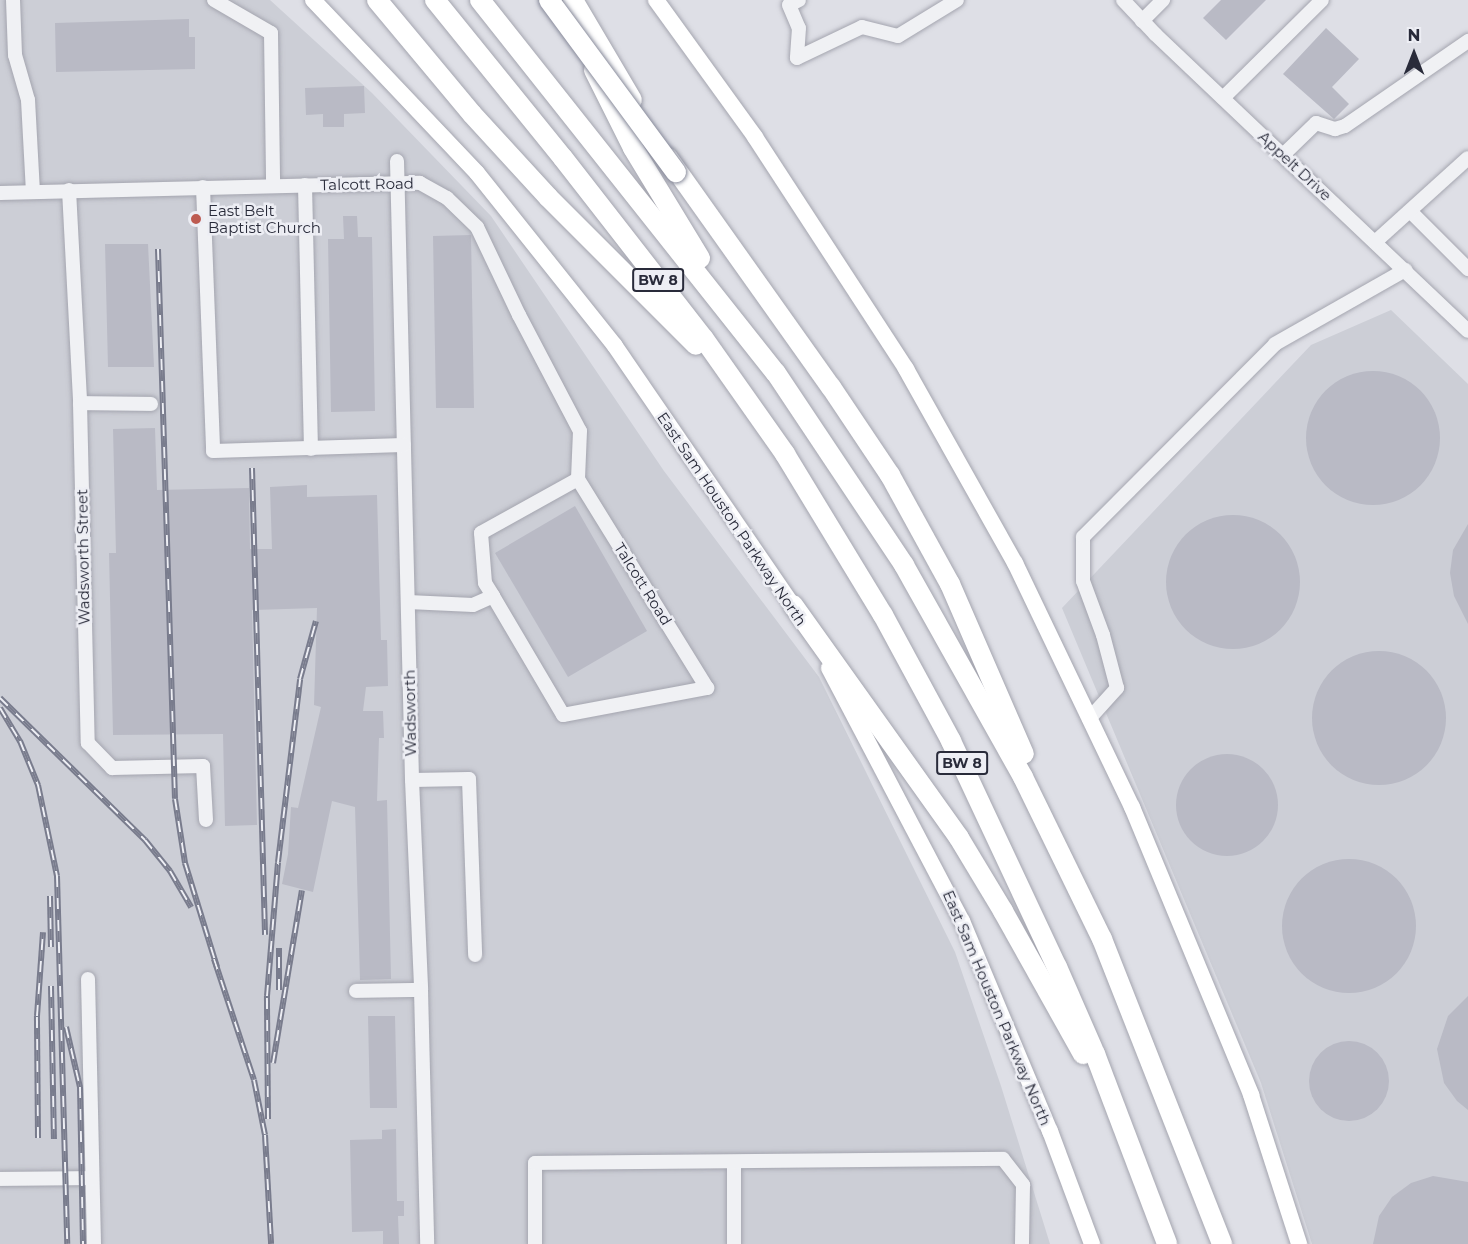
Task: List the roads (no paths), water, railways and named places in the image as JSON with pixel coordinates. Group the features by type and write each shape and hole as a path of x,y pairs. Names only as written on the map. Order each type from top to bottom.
{"highway":[{"name":"BW 8","path":"435,0 563,158 751,404 848,555 951,741 1057,967 1131,1145 1167,1244"},
{"name":"BW 8","path":"480,0 776,373 860,496 945,635 1023,777 1102,939 1222,1244"},
{"path":"549,0 764,292 862,432 933,549 968,622 1102,939"},
{"path":"560,0 638,157 699,256 776,373"},
{"path":"573,0 676,172"},
{"path":"379,1 472,114 540,189 751,404"},
{"path":"793,605 959,838 1042,980 1131,1145"}],"main road":[{"name":"East Sam Houston Parkway North","path":"313,0 477,173 615,346 793,605 858,719 962,921 1050,1131 1092,1244"},
{"path":"656,0 755,137 906,369 1014,564 1132,807 1251,1095 1299,1244"}],"street":[{"path":"13,0 15,55 28,100 33,192"},
{"path":"214,0 271,33 273,185"},
{"path":"799,0 789,5 799,28 797,58 862,27 898,36 957,0"},
{"name":"Appelt Drive","path":"1123,0 1142,21 1468,331"},
{"path":"1142,21 1163,0"},
{"path":"1223,98 1322,0"},
{"path":"1283,155 1316,123 1335,129 1345,126 1468,41"},
{"path":"1375,242 1468,158"},
{"name":"Wadsworth","path":"397,161 412,780 421,990 427,1244"},
{"name":"Talcott Road","path":"0,193 420,183 447,198 477,227 519,315 580,431 578,480 707,688 563,715 493,596"},
{"path":"305,185 311,449"},
{"path":"203,187 213,451 405,445"},
{"name":"Wadsworth Street","path":"69,190 80,403 88,743 111,768 203,766 206,820"},
{"path":"1410,212 1468,269"},
{"path":"1089,719 1117,688 1103,635 1083,581 1083,537 1275,344 1405,270"},
{"path":"80,403 151,404"},
{"path":"408,602 472,605 493,596 485,583 481,532 578,480"},
{"path":"412,780 469,778 475,955"},
{"path":"88,979 94,1244"},
{"path":"356,991 421,990"},
{"path":"535,1244 535,1163 1003,1159 1023,1185 1022,1244"},
{"path":"734,1162 734,1244"},
{"path":"0,1179 92,1178"}],"railway":[{"path":"158,249 175,799 185,863 217,967"},
{"path":"252,468 265,935"},
{"path":"268,1119 267,996 278,862 300,679 316,621"},
{"path":"0,698 145,840 170,871 191,907"},
{"path":"0,708 20,741 38,785 57,876 67,1244"},
{"path":"273,1063 302,890"},
{"path":"50,896 51,947"},
{"path":"38,1138 37,1016 43,932"},
{"path":"279,948 279,990"},
{"path":"214,959 254,1080 265,1135 271,1244"},
{"path":"51,986 54,1139"},
{"path":"66,1027 80,1087 83,1244"}],"place":[{"name":"East Belt Baptist Church","path":"196,219"}]}
